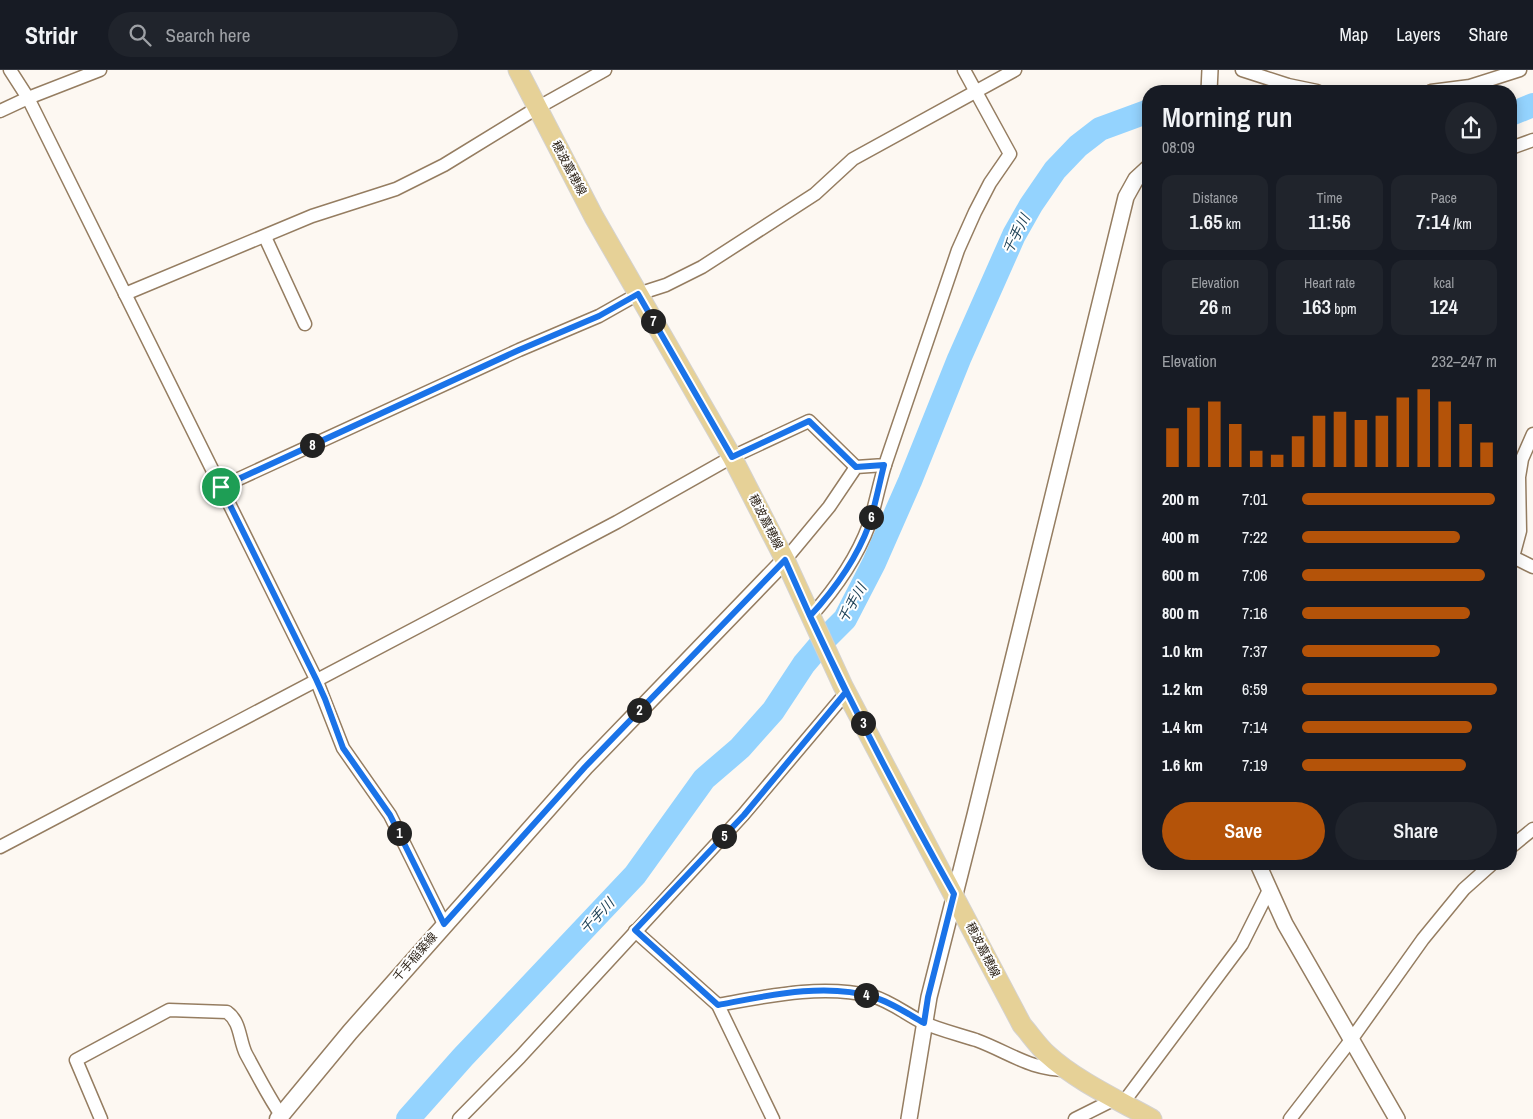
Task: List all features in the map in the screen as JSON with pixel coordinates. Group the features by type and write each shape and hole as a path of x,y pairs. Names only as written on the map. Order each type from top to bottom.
{"main road":[{"name":"穂波嘉穂線","path":"518,70 594,217 732,457 785,560 845,689 1022,1025 1047,1054 1069,1070 1152,1119"},
{"name":"千手稲築線","path":"280,1117 350,1032 444,924 585,767 785,560"}],"street":[{"path":"10,70 28,98 316,679 343,748 390,815 444,924"},
{"path":"0,111 100,70"},
{"path":"125,294 312,216 396,189 444,165 537,108 605,70"},
{"path":"812,619 834,590 851,562 868,526 884,465 958,250 974,212 990,183 1010,154 964,70"},
{"path":"221,487 519,350 599,316 638,294 666,285 702,266 815,194 853,159 1015,70"},
{"path":"1209,85 1210,70"},
{"path":"1242,70 1285,85"},
{"path":"1473,85 1520,70"},
{"path":"1517,146 1533,140"},
{"path":"909,1119 928,997 978,806 1126,197 1142,174"},
{"path":"265,237 306,324"},
{"path":"0,847 617,522 732,457 809,421 856,467 884,465"},
{"path":"1517,543 1520,531 1519,477 1522,459 1533,434"},
{"path":"785,560 828,507 856,467"},
{"path":"1517,560 1533,567"},
{"path":"459,1119 520,1057 635,930 744,815 845,689"},
{"path":"1517,842 1533,829"},
{"path":"1261,870 1285,924 1397,1119"},
{"path":"1290,1119 1423,939 1464,889 1485,870"},
{"path":"1075,1119 1119,1101 1242,944 1269,890"},
{"path":"635,930 718,1005 773,1119"},
{"path":"718,1005 777,994 814,991 847,992 873,997 924,1023 977,1041 1033,1066 1051,1070 1069,1070"},
{"path":"101,1119 76,1060 169,1010 227,1012 232,1016 245,1052 280,1117"}],"waterway":[{"name":"千手川","path":"1517,112 1533,105"},
{"name":"千手川","path":"408,1119 463,1057 635,875 704,779 740,748 773,711 804,664 845,619 874,563 910,481 959,359 1014,235 1031,205 1055,170 1078,146 1100,129 1142,114"}],"route":[{"path":"221,487 316,679 343,748 390,815 444,924 585,767 785,560 810,616 813,622 843,686 954,894 928,997 924,1023 873,997 847,992 814,991 777,994 718,1005 635,930 744,815 846,692 843,686 810,616 834,590 851,562 868,526 884,465 856,467 809,421 732,457 638,294 599,316 519,350 221,487"}]}
